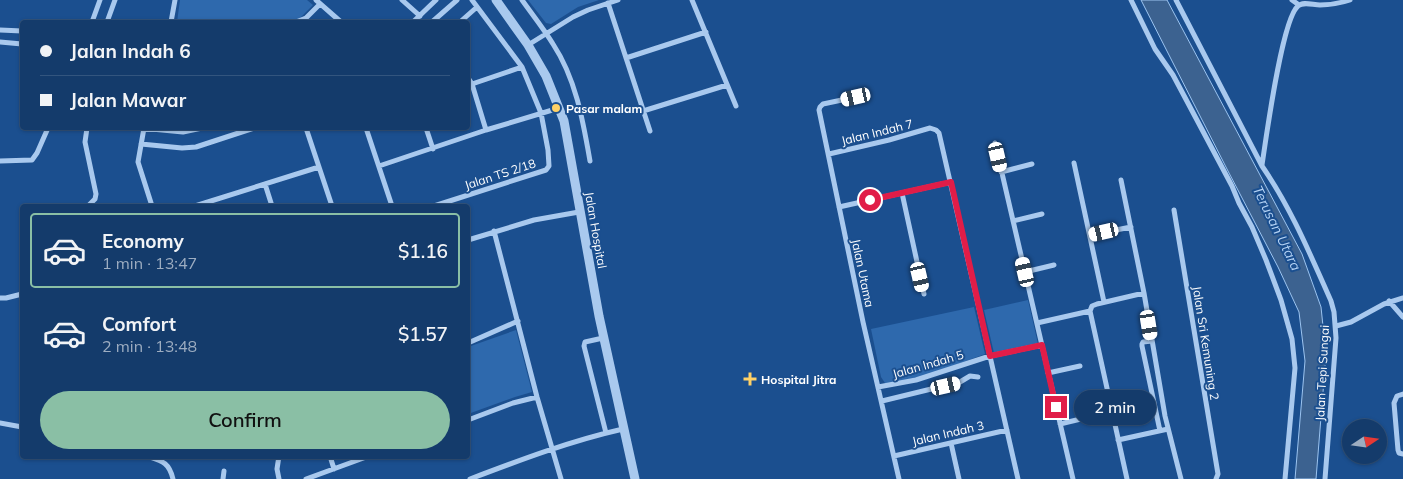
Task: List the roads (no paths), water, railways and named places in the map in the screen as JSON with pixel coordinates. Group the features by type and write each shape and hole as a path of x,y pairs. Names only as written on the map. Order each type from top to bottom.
{"street":[{"path":"93,20 100,0"},
{"path":"108,20 115,0"},
{"path":"171,20 175,0"},
{"path":"402,0 420,16"},
{"path":"415,20 436,0"},
{"path":"434,20 457,0"},
{"path":"472,0 522,67 542,114"},
{"name":"Jalan Hospital","path":"496,0 528,45 546,76 559,108 567,135 579,212 603,338 634,479"},
{"path":"522,0 562,59 575,92 582,117 590,161"},
{"path":"528,45 573,17 618,0"},
{"path":"692,0 736,106"},
{"path":"1131,0 1155,49 1173,75 1232,186 1252,227 1281,300 1290,330 1295,359 1285,479"},
{"name":"Jalan Tepi Sungai","path":"1176,0 1262,166 1274,183 1310,253 1331,301 1336,326 1325,479"},
{"path":"1292,0 1298,5"},
{"path":"1262,166 1285,36 1292,14 1298,5 1302,4 1321,5 1350,0"},
{"path":"303,20 318,2 339,20"},
{"path":"608,3 650,131"},
{"path":"462,20 477,7"},
{"path":"0,30 20,32"},
{"path":"626,58 706,32"},
{"path":"0,42 20,44"},
{"path":"472,84 522,67"},
{"path":"470,81 486,130"},
{"path":"643,111 728,85"},
{"name":"Jalan Utama","path":"856,97 824,104 820,107 821,122 899,479"},
{"path":"379,166 559,108"},
{"name":"Jalan TS 2/18","path":"440,204 548,168 550,161 542,114"},
{"name":"Jalan Indah 7","path":"829,154 930,128 936,130 940,136 951,182"},
{"path":"0,161 32,160 37,154 47,130"},
{"path":"87,130 85,142 96,194 95,199 90,204"},
{"path":"142,130 138,162 151,204"},
{"path":"162,130 183,132 192,130"},
{"path":"141,144 191,148 248,130"},
{"path":"307,130 331,204"},
{"path":"367,130 391,204"},
{"path":"427,130 432,149"},
{"path":"995,143 1073,479"},
{"path":"1074,163 1104,302"},
{"path":"1001,172 1032,164"},
{"path":"211,204 319,167"},
{"path":"1121,180 1168,429 1181,479"},
{"path":"839,207 951,182 1018,479"},
{"path":"265,184 271,204"},
{"path":"902,193 924,294"},
{"name":"Jalan Sri Kemuning 2","path":"1174,210 1218,474 1216,479"},
{"path":"470,239 534,220 579,212"},
{"path":"1013,221 1042,214"},
{"path":"1090,236 1131,227"},
{"path":"494,231 537,397 561,479"},
{"path":"1025,272 1054,265"},
{"path":"0,298 20,294"},
{"path":"1127,479 1090,311 1092,306 1097,304 1144,294"},
{"path":"1336,326 1350,322 1389,301 1403,298"},
{"path":"1389,301 1403,317"},
{"path":"1036,323 1090,311"},
{"path":"470,342 518,321"},
{"path":"603,338 585,342 584,346 606,433"},
{"path":"1152,341 1144,342 1142,346 1160,431"},
{"name":"Jalan Indah 5","path":"878,387 916,380 990,356 1042,345"},
{"path":"1048,373 1080,366"},
{"path":"882,401 960,382 970,376 978,376"},
{"path":"916,380 919,392"},
{"path":"1403,394 1397,396 1394,403 1398,450 1399,453 1403,454"},
{"path":"470,419 513,403 537,397"},
{"path":"1060,424 1089,417"},
{"path":"0,423 20,427"},
{"path":"470,479 553,448 623,429"},
{"path":"1118,440 1168,429"},
{"name":"Jalan Indah 3","path":"894,456 1007,430"},
{"path":"951,443 959,479"},
{"path":"155,459 164,462 170,468 173,479"},
{"path":"278,459 277,468 279,479"},
{"path":"331,459 334,469"},
{"path":"306,479 361,459"},
{"path":"223,479 224,471"}],"water":[{"name":"Terusan Utara","path":"1141,0 1167,0 1302,254 1321,307 1326,355 1316,479 1295,479 1305,361 1299,312 1278,267"}],"place":[{"name":"Pasar malam","path":"556,108"},
{"name":"Hospital Jitra","path":"750,379"}]}
